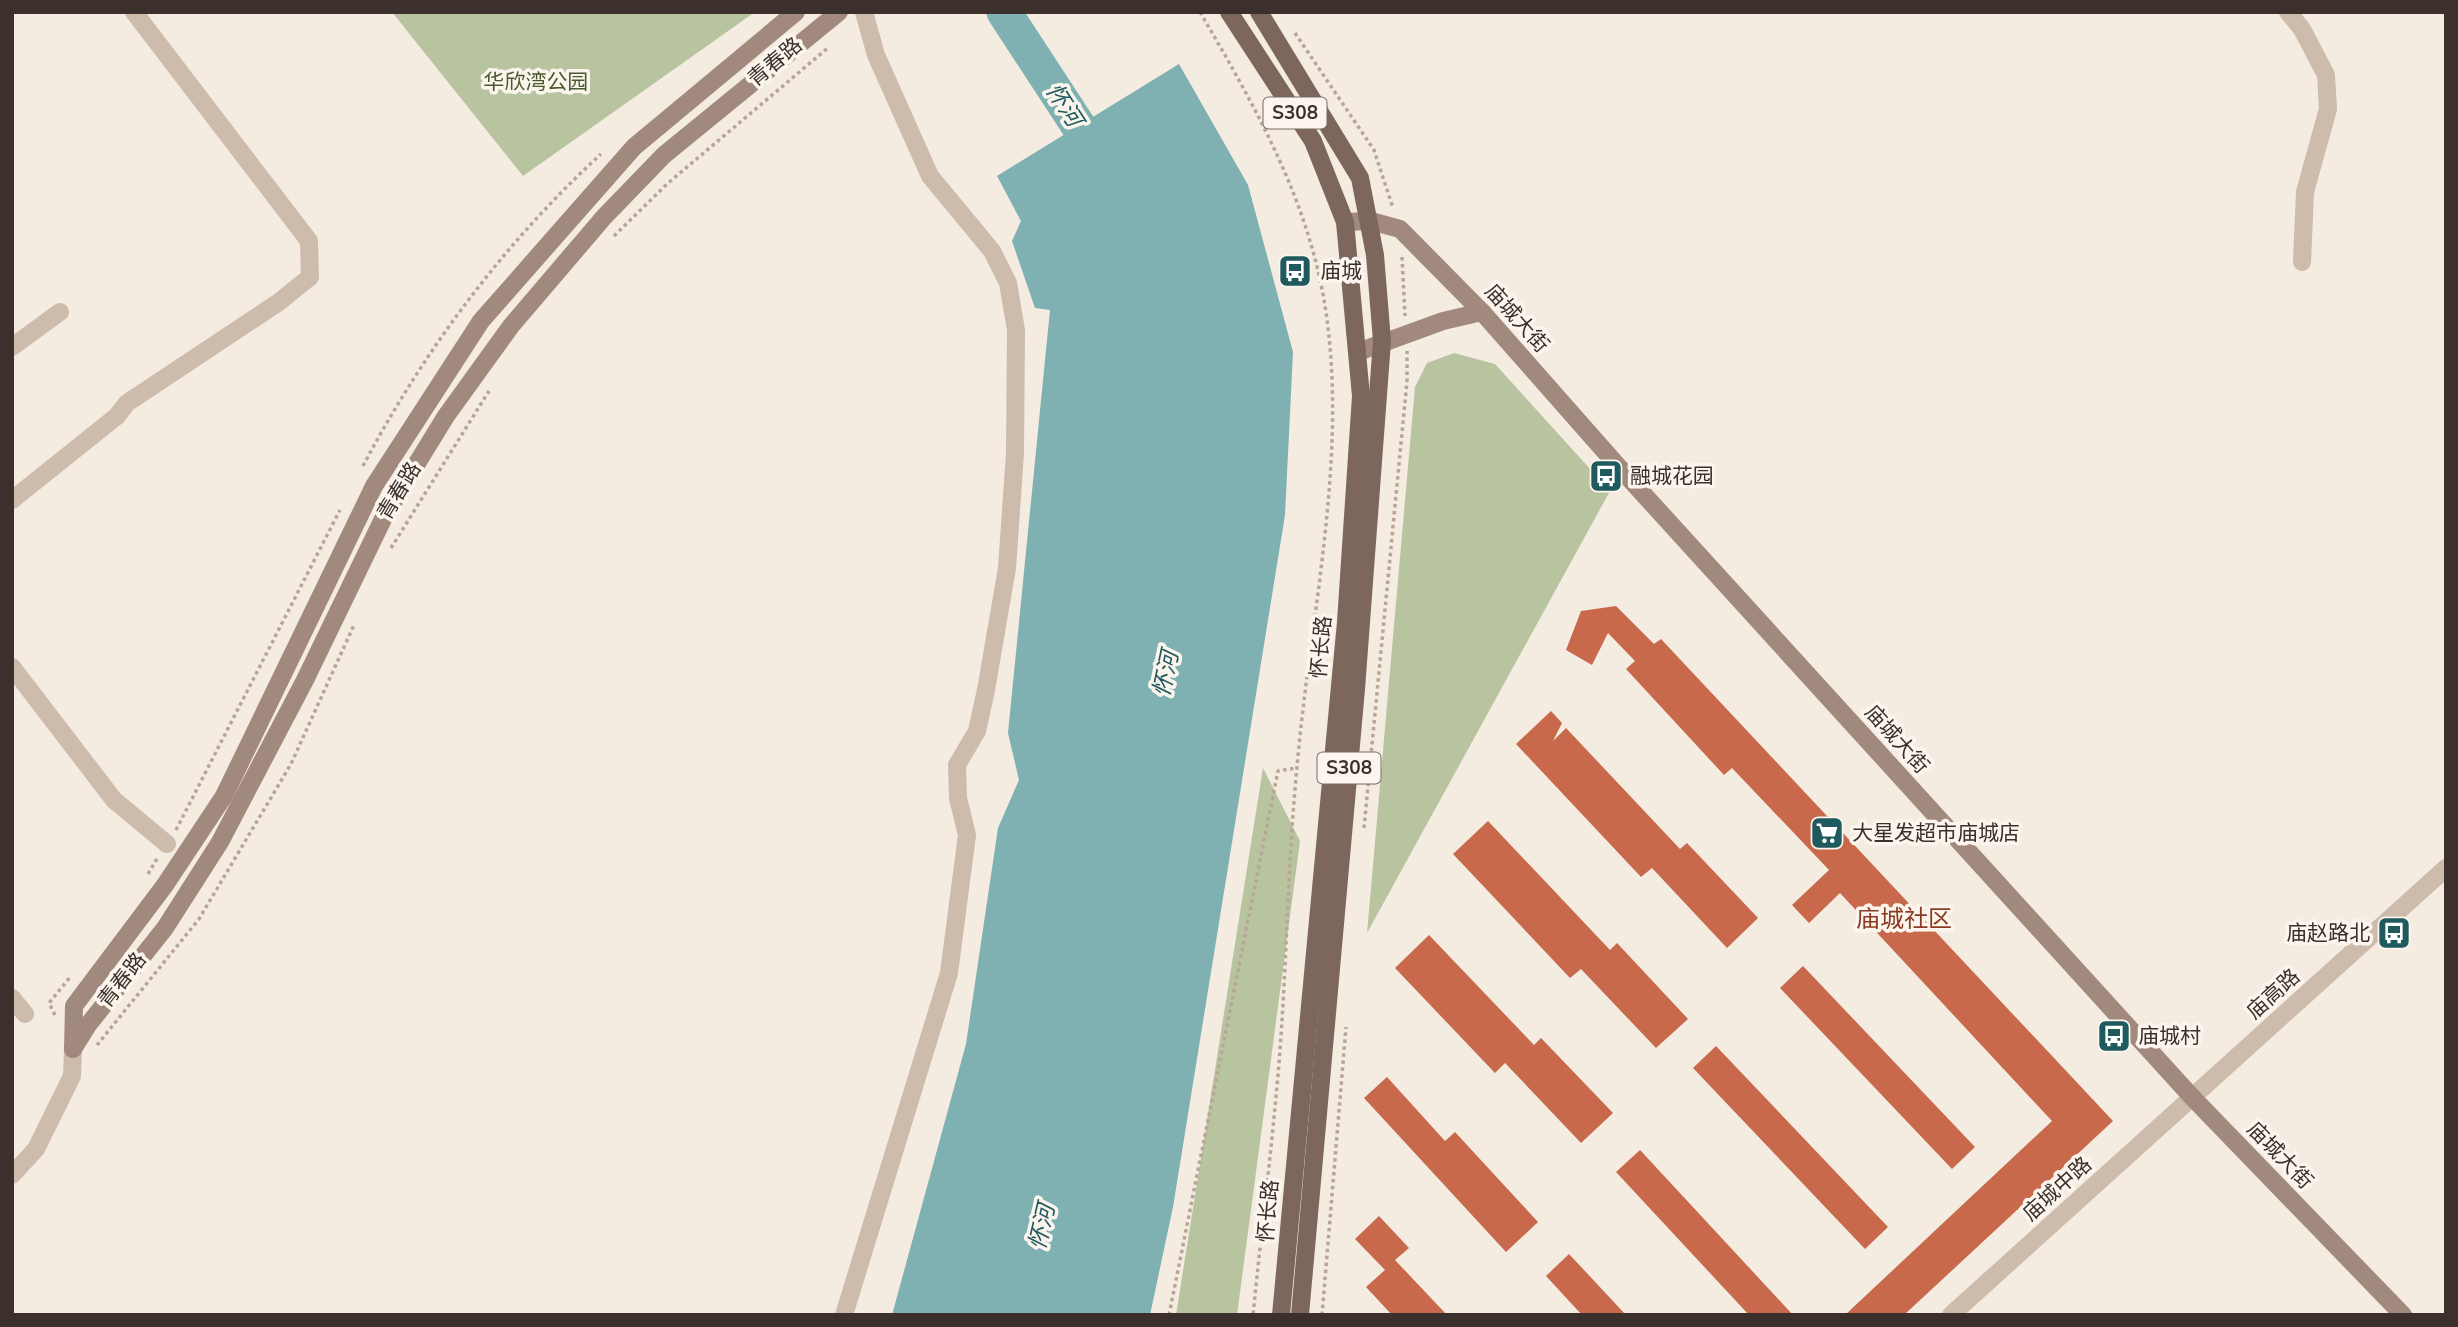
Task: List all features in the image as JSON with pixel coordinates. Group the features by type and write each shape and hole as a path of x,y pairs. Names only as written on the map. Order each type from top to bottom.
{"main road":[{"name":"青春路","path":"73,1049 74,1006 165,886 224,796 374,486 481,321 634,147 796,12"},
{"name":"青春路","path":"73,1049 88,1025 166,928 220,842 305,680 384,517 446,416 512,326 604,217 664,155 839,12"},
{"name":"怀长路","path":"1229,12 1313,141 1345,222 1361,396 1346,622 1281,1315"},
{"name":"怀长路","path":"1259,12 1360,178 1371,221 1382,341 1351,743 1300,1315"},
{"name":"庙城大街","path":"1345,222 1371,221 1400,229 1482,312 1624,473 2192,1097 2403,1315"},
{"path":"1358,352 1382,341 1482,312"}],"street":[{"path":"12,500 117,415 127,403 279,302 310,276 309,241 134,12"},
{"path":"844,1315 949,973 967,835 958,798 957,765 977,731 986,690 1007,568 1015,453 1016,330 1007,283 992,250 930,176 876,55 864,12"},
{"path":"2288,12 2302,29 2326,75 2328,109 2305,192 2302,262"},
{"path":"12,347 60,312"},
{"path":"12,667 114,800 167,844"},
{"name":"庙高路","path":"2192,1097 2446,868"},
{"path":"12,998 25,1014"},
{"path":"12,1175 36,1149 72,1076 73,1049"},
{"name":"庙城中路","path":"1951,1315 2192,1097"}],"path":[{"name":"怀长路","path":"1199,12 1266,128 1296,197 1324,298 1332,366 1329,483 1297,768 1278,1074 1253,1315"},
{"name":"青春路","path":"609,242 667,184 833,43"},
{"name":"青春路","path":"385,559 492,386"},
{"name":"青春路","path":"73,1049 100,1045 199,919 291,764 357,619"},
{"path":"1169,1315 1278,771 1297,768"}],"green space":[{"name":"华欣湾公园","path":"392,12 755,12 523,176"},
{"path":"1454,353 1495,364 1610,491 1367,933 1415,387 1427,363"},
{"path":"1263,768 1300,841 1237,1315 1176,1315"}],"water":[{"path":"1179,64 1248,185 1293,352 1285,515 1173,1207 1150,1315 892,1315 966,1044 998,828 1019,780 1008,733 1050,310 1035,308 1012,241 1021,221 997,176"}],"building":[{"path":"1616,606 1654,644 1661,639 2113,1121 1904,1315 1845,1315 2052,1121 1840,893 1809,923 1792,905 1829,870 1732,768 1724,775 1626,669 1635,661 1608,633 1592,665 1566,650 1581,611"},
{"path":"1551,711 1562,723 1553,741 1566,728 1680,849 1687,843 1758,918 1727,948 1652,868 1641,877 1516,744"},
{"path":"1488,821 1610,950 1617,943 1688,1019 1656,1048 1581,969 1570,978 1453,854"},
{"path":"1429,935 1534,1045 1541,1038 1613,1113 1581,1143 1505,1063 1495,1073 1395,968"},
{"path":"1803,966 1975,1147 1952,1169 1780,988"},
{"path":"1716,1046 1888,1227 1865,1249 1693,1068"},
{"path":"1387,1077 1445,1141 1455,1132 1538,1222 1506,1252 1364,1098"},
{"path":"1640,1150 1793,1315 1749,1315 1616,1172"},
{"path":"1379,1216 1409,1248 1395,1260 1447,1315 1392,1315 1366,1287 1385,1270 1355,1239"},
{"path":"1569,1254 1626,1315 1582,1315 1546,1276"}],"waterway":[{"name":"怀河","path":"1004,12 1104,165"}],"place":[{"name":"庙城","path":"1295,271"},
{"name":"融城花园","path":"1606,476"},
{"name":"大星发超市庙城店","path":"1827,833"},
{"name":"庙赵路北","path":"2394,933"},
{"name":"庙城村","path":"2114,1036"}],"district":[{"name":"庙城社区","path":"1904,919"}]}
